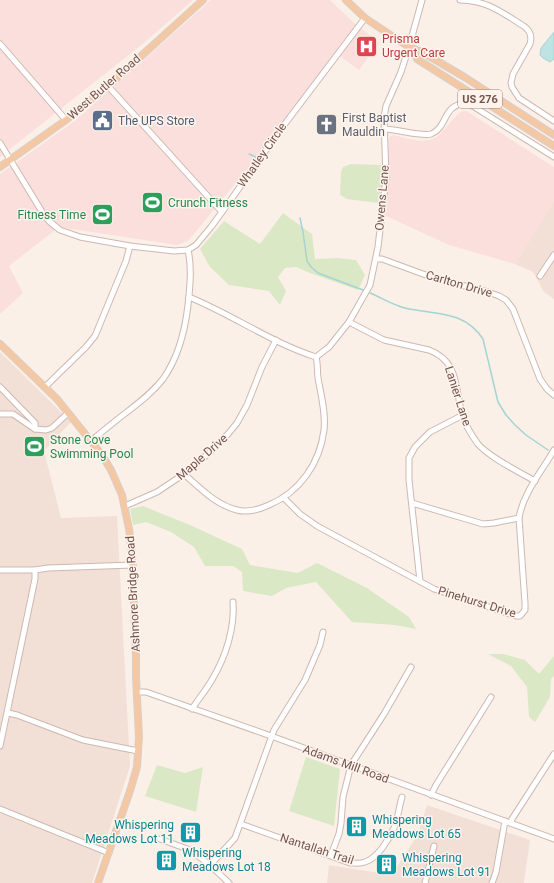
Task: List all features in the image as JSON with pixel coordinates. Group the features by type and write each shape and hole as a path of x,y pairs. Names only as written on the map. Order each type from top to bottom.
{"main road":[{"name":"West Butler Road","path":"0,167 66,120 108,86 203,0"},
{"name":"US 276","path":"346,0 364,18 409,47 422,52 530,119 554,131"},
{"name":"US 276","path":"409,47 417,59 554,146"},
{"path":"530,119 554,135"},
{"name":"Ashmore Bridge Road","path":"0,344 45,387 102,455 111,470 125,506 133,565 139,737 137,767 98,883"}],"street":[{"name":"Owens Lane","path":"316,357 329,348 349,322 370,285 376,259 386,178 384,117 386,106 401,72 422,0"},
{"path":"460,0 476,1 489,5 529,31 531,35 530,44 513,74 511,83 512,87 519,98 554,121"},
{"name":"Whatley Circle","path":"188,250 196,245 222,212 278,133 364,18"},
{"path":"0,44 66,120"},
{"path":"108,86 222,212"},
{"path":"384,129 394,129 424,135 430,134 438,129 450,110 456,104 468,103 554,157"},
{"path":"0,143 44,215 56,227 80,237 130,246 174,251 188,250 191,259 189,297 185,328 171,364 163,379 146,397 91,441"},
{"path":"45,387 86,347 95,336 126,261 130,246"},
{"path":"540,276 552,263 554,255"},
{"name":"Carlton Drive","path":"376,259 382,259 434,278 488,292 506,300 513,309 540,379 547,389 554,395"},
{"path":"184,474 215,500 226,506 237,510 256,510 284,498 302,481 310,470 318,454 323,438 324,416 316,357 302,353 207,304 189,297"},
{"name":"Lanier Lane","path":"349,322 384,340 429,350 444,358 453,372 462,414 474,438 483,449 535,480"},
{"name":"Maple Drive","path":"125,506 157,492 184,474 218,445 237,423 247,405 262,367 276,340"},
{"path":"0,387 36,423 35,429"},
{"path":"0,420 2,414 13,414 35,429 46,430 52,428 68,413"},
{"path":"420,581 408,464 412,452 420,441 430,432 462,414"},
{"name":"Pinehurst Drive","path":"284,498 300,514 317,526 446,594 516,616 522,615 525,610 525,603 519,518 521,508 535,480 554,450"},
{"path":"412,503 465,520 483,524 519,518"},
{"path":"0,570 35,570 48,568 133,565"},
{"path":"0,746 35,580 35,570"},
{"path":"192,709 212,680 222,659 233,618 233,602"},
{"path":"210,866 235,838 271,736 304,680 320,645 323,632"},
{"path":"331,855 339,834 343,797 351,765 384,714 411,667"},
{"name":"Adams Mill Road","path":"137,692 146,692 271,736 554,839"},
{"path":"431,795 491,697"},
{"path":"8,713 83,740 138,751"},
{"path":"511,823 554,754"},
{"name":"Nantallah Trail","path":"241,824 350,863 363,862 372,858 384,845 394,828 402,797"},
{"path":"0,809 109,853"},
{"path":"492,883 496,872 505,821"},
{"path":"160,839 190,850 229,883"},
{"path":"424,883 434,846"}],"shaded area":[{"path":"0,0 193,0 145,42 0,157"},
{"path":"211,0 330,0 354,23 379,42 359,70 340,56 188,241 177,245 59,227 9,266 23,293 0,314 0,174 76,120"},
{"path":"466,111 554,167 554,201 515,264 449,245 386,216 389,137 393,135 422,141 430,140 438,136 459,113"},
{"path":"554,201 554,299 544,292 533,272 515,264"},
{"path":"0,352 71,422 44,451 61,518 117,516 130,766 92,883 0,883"},
{"path":"427,805 530,840 524,883 327,883 329,865 392,875 418,834"}],"green space":[{"path":"351,164 382,165 383,180 379,203 347,199 340,195 341,172 343,167"},
{"path":"283,213 312,234 315,259 337,258 356,260 365,275 358,290 296,267 285,268 278,277 286,291 280,305 269,291 229,285 210,267 200,249 224,221 260,244"},
{"path":"143,506 190,525 242,549 250,565 298,573 317,563 367,588 409,617 416,629 395,625 352,622 316,582 286,588 272,596 243,591 242,572 233,566 205,566 194,547 171,532 146,522 133,525 130,509"},
{"path":"488,654 503,654 525,660 539,674 554,656 554,676 551,679 550,697 535,722 529,717 527,687 511,666"},
{"path":"306,757 340,769 334,826 289,811"},
{"path":"157,765 185,773 203,767 196,812 145,796"}],"water":[{"path":"554,32 554,59 550,62 540,55 541,48"}],"waterway":[{"path":"249,154 256,157"},
{"path":"300,218 307,261 311,267 318,273 363,290"},
{"path":"370,293 405,308 438,313 458,318 475,330 483,339 498,402 506,415 515,425 526,435 548,450"}],"place":[{"name":"Prisma Urgent Care","path":"367,46"},
{"name":"The UPS Store","path":"103,121"},
{"name":"First Baptist Mauldin","path":"327,125"},
{"name":"Crunch Fitness","path":"153,203"},
{"name":"Fitness Time","path":"102,215"},
{"name":"Stone Cove Swimming Pool","path":"34,447"},
{"name":"Whispering Meadows Lot 65","path":"356,827"},
{"name":"Whispering Meadows Lot 11","path":"190,832"},
{"name":"Whispering Meadows Lot 18","path":"167,860"},
{"name":"Whispering Meadows Lot 91","path":"386,865"}]}
